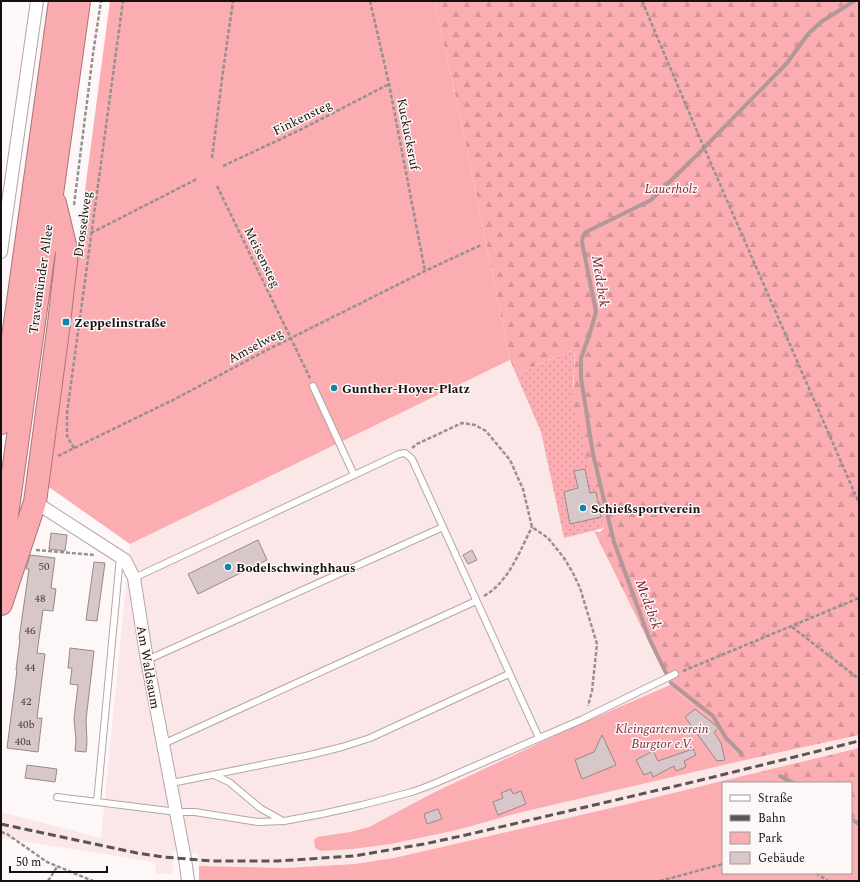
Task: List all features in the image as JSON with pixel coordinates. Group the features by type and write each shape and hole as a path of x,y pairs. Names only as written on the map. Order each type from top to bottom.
{"highway":[{"name":"Travemünder Allee","path":"1,423 60,1"},
{"name":"Travemünder Allee","path":"10,553 52,191 78,1"},
{"path":"1,604 10,553 35,502 59,323 67,253 52,191"}],"street":[{"path":"1,252 37,1"},
{"name":"Am Waldsaum","path":"35,502 125,560 134,578 147,660 172,783 188,881"}],"lane":[{"path":"313,386 354,475"},
{"path":"134,578 398,454 405,453 412,458 539,738"},
{"path":"147,660 443,527"},
{"path":"97,802 120,557"},
{"path":"163,744 476,601"},
{"path":"172,783 310,755 370,738 509,674"},
{"path":"56,797 177,812 195,812 258,822 284,821 322,814 412,792 431,785 581,720 675,674"},
{"path":"214,775 229,782 260,808 284,821"}],"path":[{"path":"73,206 101,1"},
{"name":"Drosselweg","path":"74,448 67,436 67,413 123,1"},
{"path":"212,158 233,1"},
{"name":"Kuckucksruf","path":"370,1 389,84 425,270"},
{"path":"642,1 702,143 859,503"},
{"name":"Finkensteg","path":"224,166 302,129 389,84"},
{"path":"91,233 197,179"},
{"name":"Meisensteg","path":"217,186 313,386"},
{"name":"Amselweg","path":"39,466 45,461 175,399 425,270 481,245"},
{"path":"405,453 417,444 462,423 475,425 486,430 510,460 523,489 532,527 510,569 500,583 476,601"},
{"path":"532,527 548,538 564,558 573,573 580,588 597,644 592,691 581,720"},
{"path":"10,553 120,557"},
{"path":"675,674 859,598"},
{"path":"791,626 859,679"},
{"path":"1,832 7,834 47,862 93,881"},
{"path":"660,881 722,864"},
{"path":"48,881 57,867"},
{"path":"818,874 828,881"}],"shaded area":[{"path":"510,360 541,432 564,537 594,531 670,685 571,728 433,793 369,827 335,835 315,848 320,851 353,849 391,844 457,830 518,813 741,761 859,735 859,748 624,805 394,858 354,864 285,868 199,866 197,853 172,851 173,874 156,873 155,862 1,838 1,812 101,838 130,544"}],"green space":[{"path":"110,1 434,1 461,120 510,360 130,544 46,485"},
{"name":"Lauerholz","path":"434,1 859,1 859,735 741,761 714,721 687,701 670,685 594,531 600,532 604,528 573,400 575,349 516,374 510,360 461,120"},
{"path":"575,349 573,386 604,528 564,538 541,432 516,374"},
{"name":"Kleingartenverein Burgtor e.V.","path":"670,685 687,701 714,721 741,761 518,813 457,830 391,844 353,849 320,851 315,848 314,840 317,837 350,832 369,827 433,793 571,728"},
{"path":"859,748 859,826 852,822 852,782 783,782 765,773 751,774"},
{"path":"765,773 783,782 722,782 722,874 852,874 852,822 859,826 859,881 199,881 199,866 285,868 354,864 394,858 751,774"}],"building":[{"name":"Schießsportverein","path":"585,469 590,493 596,492 601,517 570,524 564,492 578,488 574,471"},
{"path":"51,533 67,535 65,551 49,549"},
{"name":"Bodelschwinghhaus","path":"258,540 267,560 198,594 188,574"},
{"path":"472,550 477,560 468,564 463,555"},
{"path":"30,555 55,558 51,588 56,589 53,611 43,610 37,653 45,654 37,718 42,718 38,752 7,748 17,670 19,639 29,569 26,569"},
{"path":"94,562 105,563 97,621 86,620"},
{"path":"70,648 94,651 86,720 86,752 75,751 76,741 74,719 78,685 70,684 72,668 68,668"},
{"path":"695,709 719,728 714,732 721,743 725,760 717,761 685,717"},
{"path":"602,735 616,765 582,779 575,760 594,752"},
{"path":"693,749 696,755 684,761 686,767 676,771 674,766 653,777 651,772 644,775 636,760 653,751 658,761"},
{"path":"27,765 57,769 55,782 25,778"},
{"path":"511,789 513,794 521,791 526,804 498,815 493,802 503,798 501,793"},
{"path":"438,809 442,819 427,824 424,814"}],"waterway":[{"name":"Medebek","path":"667,675 649,638 614,542 593,454 581,378 581,358 596,312 582,242 583,236 586,232 651,200 787,63 808,34 821,22 854,1"},
{"name":"Medebek","path":"671,683 713,716 726,738 741,753"},
{"name":"Medebek","path":"780,776 791,782"},
{"name":"Medebek","path":"852,820 859,824"}],"railway":[{"path":"1,824 137,853 163,857 212,861 277,861 354,856 466,835 697,781 859,741"}],"place":[{"name":"Zeppelinstraße","path":"66,322"},
{"name":"Gunther-Hoyer-Platz","path":"334,388"},
{"name":"Schießsportverein","path":"583,508"},
{"name":"Bodelschwinghhaus","path":"228,567"}]}
